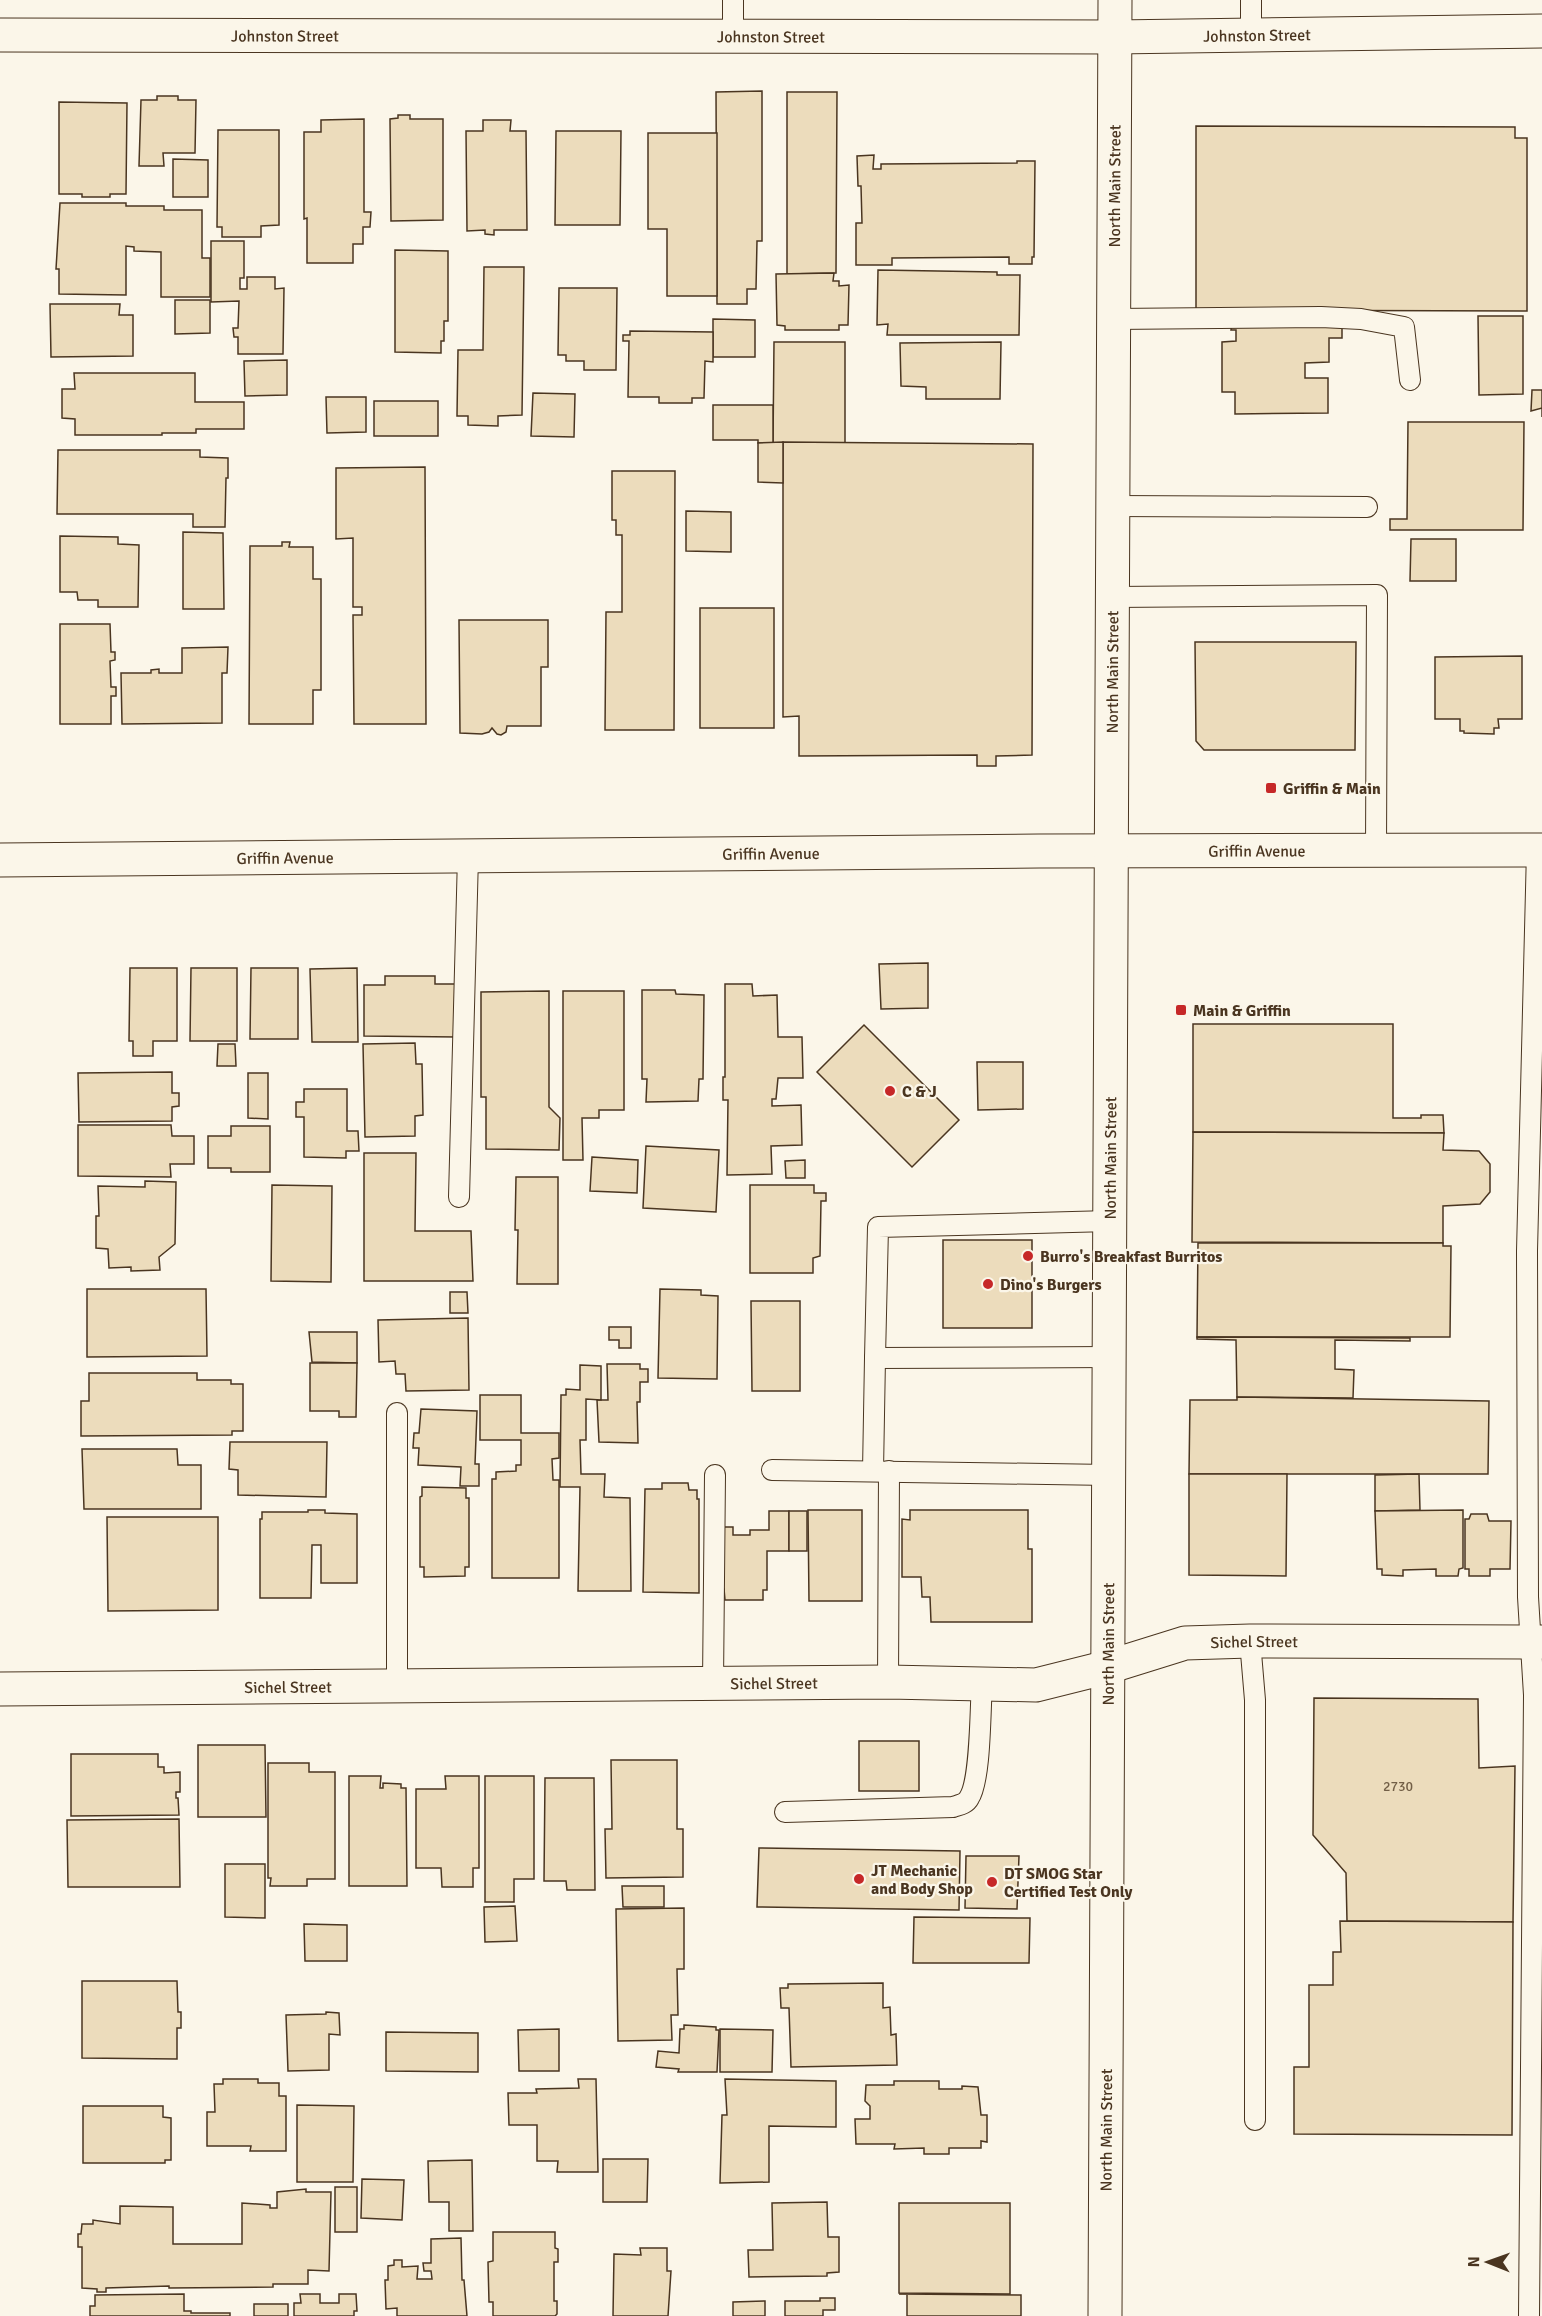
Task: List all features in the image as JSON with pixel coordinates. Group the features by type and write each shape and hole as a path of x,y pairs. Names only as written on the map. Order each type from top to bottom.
{"main road":[{"name":"North Main Street","path":"1105,2316 1115,0"},
{"name":"Johnston Street","path":"0,35 1115,37 1542,31"},
{"name":"Griffin Avenue","path":"0,860 1540,850"},
{"name":"Sichel Street","path":"0,1689 888,1682 1036,1685 1108,1667 1185,1642 1536,1642"}],"lane":[{"path":"733,0 733,35"},
{"path":"1251,0 1251,35"},
{"path":"1114,319 1321,317 1361,319 1404,327 1410,380"},
{"path":"1113,506 1367,507"},
{"path":"1113,597 1377,595 1376,850"},
{"path":"1529,2316 1536,1642 1528,1597 1540,850"},
{"path":"459,1197 468,856"},
{"path":"888,1682 875,1358 878,1227 1110,1221"},
{"path":"875,1358 1110,1358"},
{"path":"397,1413 397,1686"},
{"path":"772,1470 1109,1475"},
{"path":"713,1683 715,1475"},
{"path":"1250,1641 1255,1700 1255,2120"},
{"path":"786,1812 953,1807 963,1804 969,1800 973,1789 982,1684"}],"building":[{"path":"762,91 762,241 757,241 756,289 747,289 747,304 717,304 716,92"},
{"path":"787,92 837,92 836,273 787,274"},
{"path":"157,96 178,96 178,100 196,100 195,153 163,153 164,166 139,166 141,100 157,100"},
{"path":"59,102 127,103 126,194 110,194 110,197 82,197 82,194 59,194"},
{"path":"398,115 410,115 410,119 443,119 443,220 391,221 390,119 398,118"},
{"path":"364,119 364,212 371,212 370,227 363,227 363,244 353,244 353,263 307,263 307,218 304,219 304,132 321,132 321,120"},
{"path":"483,120 511,120 510,131 526,131 527,230 494,230 494,235 485,234 485,230 467,231 466,131 483,131"},
{"path":"1196,126 1515,127 1515,138 1527,138 1527,311 1196,310"},
{"path":"218,130 279,130 279,225 261,226 261,237 222,237 222,227 217,227"},
{"path":"556,131 621,131 620,225 555,225"},
{"path":"648,133 717,133 717,296 667,296 667,229 648,229"},
{"path":"874,155 873,169 881,169 881,164 1035,161 1032,264 1009,264 1009,257 892,258 892,265 856,265 856,223 862,223 857,156"},
{"path":"173,159 208,160 208,197 173,197"},
{"path":"60,203 126,203 126,206 164,206 164,210 202,210 202,258 210,258 210,297 161,297 161,252 134,251 134,247 126,246 126,295 59,294 59,269 56,269"},
{"path":"211,241 244,241 244,278 240,278 240,289 247,289 247,277 275,277 275,289 284,288 283,354 238,354 238,337 234,337 233,328 238,328 239,301 211,302"},
{"path":"395,250 448,251 448,321 444,321 444,341 441,341 441,353 395,352"},
{"path":"484,267 524,267 522,415 498,416 498,426 468,425 468,416 457,416 458,350 483,350"},
{"path":"878,270 997,272 997,275 1020,275 1019,335 887,335 888,324 877,325"},
{"path":"834,273 833,281 839,281 839,286 849,285 848,325 839,325 839,330 785,330 785,326 777,325 776,274"},
{"path":"559,288 617,288 616,370 584,370 584,361 566,361 566,355 558,355"},
{"path":"175,300 210,300 210,333 175,334"},
{"path":"50,304 120,304 119,315 133,315 133,356 51,357"},
{"path":"1478,316 1523,316 1523,394 1479,395"},
{"path":"713,319 755,320 755,357 713,357"},
{"path":"1232,322 1342,325 1342,338 1329,338 1329,362 1305,363 1305,378 1328,378 1328,413 1235,414 1235,392 1222,392 1222,342 1236,341 1236,330 1231,330"},
{"path":"630,331 713,332 713,362 705,361 704,398 692,398 692,403 659,403 659,397 628,397 629,341 623,341 623,335 630,335"},
{"path":"774,342 845,342 845,443 773,443"},
{"path":"1001,342 1000,399 926,399 926,387 901,386 900,343"},
{"path":"287,360 287,395 245,396 244,361"},
{"path":"74,373 195,373 195,402 244,402 244,429 196,429 196,433 162,433 162,435 75,435 75,419 62,418 62,389 75,389"},
{"path":"1532,390 1542,390 1542,408 1531,411"},
{"path":"533,393 575,394 574,437 531,436"},
{"path":"326,397 366,397 366,432 327,433"},
{"path":"374,401 438,401 438,436 374,436"},
{"path":"713,405 773,405 773,443 758,443 758,440 713,440"},
{"path":"1408,422 1524,422 1523,530 1390,530 1390,519 1407,519"},
{"path":"783,442 1033,444 1032,755 996,756 996,766 977,766 977,755 799,756 799,716 783,717"},
{"path":"783,442 783,483 758,482 758,443"},
{"path":"58,450 200,450 200,457 228,458 225,527 193,527 193,514 57,514"},
{"path":"425,467 426,724 354,724 353,615 362,615 362,607 353,607 353,538 336,539 336,468"},
{"path":"612,471 675,471 674,730 605,730 606,612 622,612 622,535 616,535 616,520 612,520"},
{"path":"686,511 731,512 731,552 686,551"},
{"path":"183,532 223,533 224,609 183,609"},
{"path":"60,536 118,537 118,544 139,545 138,607 98,607 98,600 78,600 77,592 60,592"},
{"path":"1411,539 1456,539 1456,581 1410,581"},
{"path":"282,542 290,542 289,547 313,547 313,579 321,579 321,690 313,690 313,724 249,724 250,546 282,546"},
{"path":"700,608 774,608 774,728 700,728"},
{"path":"459,620 548,620 548,667 541,667 541,726 507,726 506,732 501,735 492,728 489,732 482,734 460,733"},
{"path":"60,624 110,624 111,652 115,652 115,660 110,661 111,687 116,687 116,696 111,696 111,724 60,724"},
{"path":"1195,642 1356,642 1355,750 1204,750 1196,741"},
{"path":"228,647 227,673 222,673 222,723 122,724 121,673 151,673 151,670 159,669 159,673 182,673 182,648"},
{"path":"1522,656 1522,719 1498,719 1499,728 1494,728 1494,734 1464,733 1460,731 1460,719 1435,719 1435,657"},
{"path":"928,963 928,1008 881,1009 879,964"},
{"path":"130,968 177,968 177,1041 153,1041 153,1056 133,1056 133,1041 129,1041"},
{"path":"191,968 237,968 237,1041 190,1041"},
{"path":"251,968 298,968 298,1039 250,1039"},
{"path":"357,968 358,1042 312,1042 310,969"},
{"path":"385,976 435,976 435,984 457,984 457,1037 364,1036 364,985 385,985"},
{"path":"725,984 752,984 753,996 777,995 778,1037 802,1037 803,1078 778,1078 776,1099 772,1099 772,1106 801,1105 802,1145 771,1146 772,1174 727,1175 728,1100 723,1100"},
{"path":"642,990 675,990 676,994 704,995 703,1079 699,1079 698,1101 646,1102 647,1079 642,1079"},
{"path":"549,991 549,1107 560,1118 559,1150 486,1149 486,1097 481,1097 481,992"},
{"path":"563,991 624,991 624,1110 599,1110 599,1118 582,1118 583,1160 563,1160"},
{"path":"1193,1024 1393,1024 1393,1118 1443,1115 1444,1133 1193,1132"},
{"path":"864,1025 959,1120 912,1167 817,1072"},
{"path":"415,1043 416,1064 422,1064 423,1115 415,1116 415,1136 365,1137 363,1044"},
{"path":"218,1044 235,1044 236,1066 217,1066"},
{"path":"977,1062 1023,1062 1023,1109 978,1110"},
{"path":"172,1072 172,1093 179,1093 179,1106 172,1107 172,1121 79,1122 78,1073"},
{"path":"248,1073 268,1073 268,1119 248,1118"},
{"path":"304,1089 347,1089 347,1131 358,1131 359,1151 346,1151 346,1158 304,1157 304,1117 296,1117 296,1102 304,1102"},
{"path":"78,1125 171,1125 172,1136 194,1136 194,1164 170,1164 171,1177 78,1176"},
{"path":"231,1126 270,1126 270,1172 231,1172 231,1168 208,1168 208,1136 231,1136"},
{"path":"1193,1132 1444,1133 1443,1150 1479,1151 1490,1164 1490,1192 1480,1204 1443,1206 1443,1243 1192,1242"},
{"path":"646,1146 719,1150 716,1212 643,1208"},
{"path":"364,1153 416,1153 415,1231 471,1231 473,1281 364,1281"},
{"path":"592,1157 638,1160 637,1193 590,1191"},
{"path":"805,1160 805,1178 786,1178 785,1161"},
{"path":"516,1177 558,1177 558,1284 517,1284"},
{"path":"145,1181 176,1182 175,1244 159,1257 160,1270 131,1271 131,1267 109,1268 108,1249 96,1248 96,1216 99,1216 98,1186 145,1187"},
{"path":"272,1185 332,1186 331,1282 271,1281"},
{"path":"750,1185 814,1185 814,1193 826,1193 826,1201 821,1201 820,1256 813,1258 813,1273 750,1273"},
{"name":"Dino's Burgers","path":"943,1240 1032,1240 1032,1328 943,1328"},
{"path":"1198,1243 1443,1243 1443,1246 1451,1246 1450,1337 1197,1337"},
{"path":"87,1289 206,1289 207,1356 87,1357"},
{"path":"660,1289 701,1290 701,1295 718,1296 717,1379 658,1378"},
{"path":"450,1292 467,1292 468,1313 450,1313"},
{"path":"751,1301 800,1301 800,1391 752,1391"},
{"path":"468,1318 469,1390 406,1391 405,1374 396,1374 395,1361 379,1362 378,1320"},
{"path":"609,1327 631,1327 631,1348 619,1348 619,1340 609,1340"},
{"path":"309,1332 357,1332 357,1363 312,1362"},
{"path":"1197,1337 1410,1338 1410,1341 1335,1340 1335,1369 1354,1370 1353,1398 1237,1397 1236,1340 1197,1339"},
{"path":"310,1363 357,1363 356,1417 339,1417 339,1411 310,1411"},
{"path":"607,1364 640,1364 640,1369 648,1369 648,1382 640,1382 640,1402 637,1402 638,1443 599,1442 597,1400 608,1400"},
{"path":"580,1365 601,1366 601,1400 586,1399 586,1440 580,1440 581,1474 605,1474 604,1497 630,1498 631,1591 578,1591 580,1487 560,1487 561,1395 566,1395 566,1389 580,1390"},
{"path":"89,1373 197,1373 197,1380 231,1380 231,1384 243,1384 243,1431 232,1431 232,1435 81,1436 81,1401 89,1401"},
{"path":"480,1395 521,1395 521,1433 559,1433 559,1458 552,1459 553,1480 559,1480 559,1578 492,1578 492,1479 496,1479 496,1472 516,1471 516,1465 521,1465 521,1440 480,1440"},
{"path":"1237,1397 1489,1401 1488,1474 1189,1474 1190,1400 1237,1400"},
{"path":"421,1409 477,1411 475,1464 479,1464 479,1486 460,1486 461,1467 418,1465 419,1448 413,1448 414,1433 419,1433"},
{"path":"230,1442 327,1442 326,1497 238,1495 238,1470 229,1469"},
{"path":"82,1449 177,1449 178,1465 201,1465 201,1509 84,1509"},
{"path":"1189,1474 1287,1474 1286,1576 1189,1575"},
{"path":"1419,1474 1420,1510 1375,1511 1375,1475"},
{"path":"662,1483 688,1483 689,1490 697,1490 697,1499 699,1499 699,1593 643,1592 645,1489 662,1489"},
{"path":"422,1487 466,1488 466,1498 469,1498 469,1567 465,1567 465,1576 424,1577 424,1567 420,1567"},
{"path":"308,1510 357,1514 357,1583 321,1583 321,1545 312,1545 311,1598 260,1598 260,1519 262,1519 262,1512 308,1512"},
{"path":"808,1510 862,1510 862,1601 809,1601"},
{"path":"910,1510 1028,1510 1028,1549 1032,1549 1032,1622 931,1622 930,1597 922,1597 921,1577 902,1577 902,1519 910,1520"},
{"path":"1463,1510 1463,1568 1459,1569 1458,1576 1436,1576 1436,1569 1403,1570 1403,1576 1382,1575 1382,1569 1377,1569 1375,1511"},
{"path":"769,1511 789,1511 789,1551 767,1551 767,1590 763,1590 763,1600 725,1600 724,1589 721,1589 721,1527 733,1527 733,1535 750,1535 750,1530 769,1530"},
{"path":"789,1511 807,1511 807,1551 789,1551"},
{"path":"1471,1514 1487,1514 1489,1521 1511,1521 1510,1569 1490,1569 1490,1576 1469,1576 1469,1569 1465,1569 1465,1519 1469,1519"},
{"path":"107,1517 218,1517 218,1610 108,1611"},
{"path":"1314,1698 1478,1699 1479,1768 1515,1766 1513,1922 1347,1921 1346,1873 1313,1835"},
{"path":"859,1741 919,1741 919,1791 859,1791"},
{"path":"198,1745 265,1745 266,1817 198,1817"},
{"path":"71,1754 158,1754 158,1767 164,1767 164,1773 180,1772 180,1792 176,1792 179,1815 71,1816"},
{"path":"611,1760 677,1760 677,1829 683,1829 683,1877 606,1878 605,1829 612,1829"},
{"path":"268,1763 309,1763 309,1772 335,1772 335,1879 307,1879 307,1886 270,1886 271,1878 268,1878"},
{"path":"349,1776 381,1776 380,1788 383,1788 383,1783 401,1784 401,1788 406,1788 407,1886 349,1886"},
{"path":"445,1776 479,1776 479,1868 473,1868 473,1887 442,1887 441,1868 416,1868 416,1789 446,1789"},
{"path":"485,1776 534,1776 534,1879 514,1879 514,1902 485,1902"},
{"path":"545,1778 594,1778 595,1890 567,1890 566,1881 544,1881"},
{"path":"179,1819 180,1887 68,1887 67,1820"},
{"name":"JT Mechanic and Body Shop","path":"759,1848 960,1851 959,1910 757,1907"},
{"name":"DT SMOG Star Certified Test Only","path":"966,1856 1019,1856 1017,1909 965,1908"},
{"path":"225,1864 265,1864 265,1918 225,1917"},
{"path":"622,1886 664,1886 664,1907 623,1907"},
{"path":"515,1906 517,1941 485,1942 484,1907"},
{"path":"684,1908 684,1969 677,1969 678,2015 671,2015 672,2040 618,2041 616,1909"},
{"path":"914,1917 1030,1918 1029,1963 913,1963"},
{"path":"1340,1921 1513,1922 1512,2135 1294,2134 1294,2067 1309,2067 1309,1985 1333,1985 1333,1952 1341,1952"},
{"path":"304,1924 347,1925 347,1961 305,1961"},
{"path":"82,1981 177,1981 181,2028 177,2028 177,2059 82,2058"},
{"path":"883,1983 883,2008 890,2007 891,2035 896,2034 897,2065 791,2067 789,2008 781,2008 780,1988 788,1988 788,1984"},
{"path":"326,2012 339,2013 340,2035 329,2034 329,2070 288,2071 286,2015 326,2014"},
{"path":"684,2025 716,2027 716,2030 719,2030 717,2072 678,2072 679,2069 656,2067 658,2051 679,2053 680,2029 684,2029"},
{"path":"559,2029 559,2071 519,2071 518,2030"},
{"path":"720,2029 773,2030 772,2072 720,2072"},
{"path":"386,2032 478,2033 478,2072 386,2071"},
{"path":"223,2079 258,2079 258,2083 279,2083 279,2096 286,2096 286,2151 250,2151 251,2146 207,2146 207,2112 215,2112 214,2084 223,2084"},
{"path":"578,2079 596,2079 598,2172 557,2172 558,2161 537,2161 537,2125 509,2125 508,2093 537,2093 536,2089 579,2088"},
{"path":"725,2079 836,2081 836,2127 769,2126 769,2182 720,2183 722,2115 727,2115"},
{"path":"894,2081 939,2081 939,2089 962,2089 962,2086 978,2087 981,2115 987,2115 987,2142 981,2141 981,2148 949,2148 949,2154 924,2154 924,2148 894,2149 895,2144 856,2144 855,2119 870,2119 870,2106 865,2101 866,2085 894,2085"},
{"path":"297,2105 354,2106 353,2182 297,2182"},
{"path":"83,2106 163,2106 163,2117 171,2118 171,2160 165,2160 165,2163 83,2163"},
{"path":"603,2159 648,2159 647,2202 603,2202"},
{"path":"472,2160 473,2231 449,2231 449,2202 429,2202 428,2161"},
{"path":"362,2179 404,2180 402,2220 361,2218"},
{"path":"335,2187 357,2187 357,2232 335,2232"},
{"path":"306,2189 306,2192 331,2192 329,2271 308,2270 308,2284 273,2284 273,2287 106,2288 106,2292 82,2288 82,2247 78,2247 78,2234 81,2234 82,2224 93,2224 93,2220 120,2224 120,2206 173,2207 173,2244 242,2244 242,2203 270,2205 270,2208 277,2208 277,2192"},
{"path":"827,2202 828,2237 839,2237 839,2272 827,2273 827,2276 749,2277 748,2250 773,2250 772,2203"},
{"path":"899,2203 1010,2203 1010,2294 899,2293"},
{"path":"493,2232 555,2232 558,2262 554,2262 554,2301 557,2301 555,2316 493,2316 493,2302 489,2302 488,2262 493,2261"},
{"path":"461,2238 462,2280 464,2280 467,2316 397,2316 397,2308 386,2309 385,2280 388,2280 388,2266 394,2265 394,2260 402,2260 402,2267 418,2266 417,2279 432,2279 431,2271 424,2271 423,2263 431,2263 431,2239"},
{"path":"640,2248 667,2248 667,2271 671,2271 668,2316 613,2316 614,2254 641,2255"},
{"path":"184,2294 184,2311 230,2313 230,2316 90,2316 90,2306 95,2306 95,2295"},
{"path":"300,2294 320,2294 320,2303 339,2303 339,2294 356,2294 357,2311 354,2311 354,2316 294,2316 294,2303 301,2303"},
{"path":"907,2294 1021,2295 1021,2316 907,2316"},
{"path":"820,2298 835,2298 835,2310 823,2310 823,2316 785,2316 785,2301 820,2301"},
{"path":"765,2301 765,2316 733,2316 733,2302"},
{"path":"254,2304 288,2304 288,2316 254,2316"}],"place":[{"name":"Griffin & Main","path":"1271,788"},
{"name":"Main & Griffin","path":"1181,1010"},
{"name":"C & J","path":"890,1091"},
{"name":"Burro's Breakfast Burritos","path":"1028,1256"},
{"name":"Dino's Burgers","path":"988,1284"},
{"name":"JT Mechanic and Body Shop","path":"859,1879"},
{"name":"DT SMOG Star Certified Test Only","path":"992,1882"}]}
